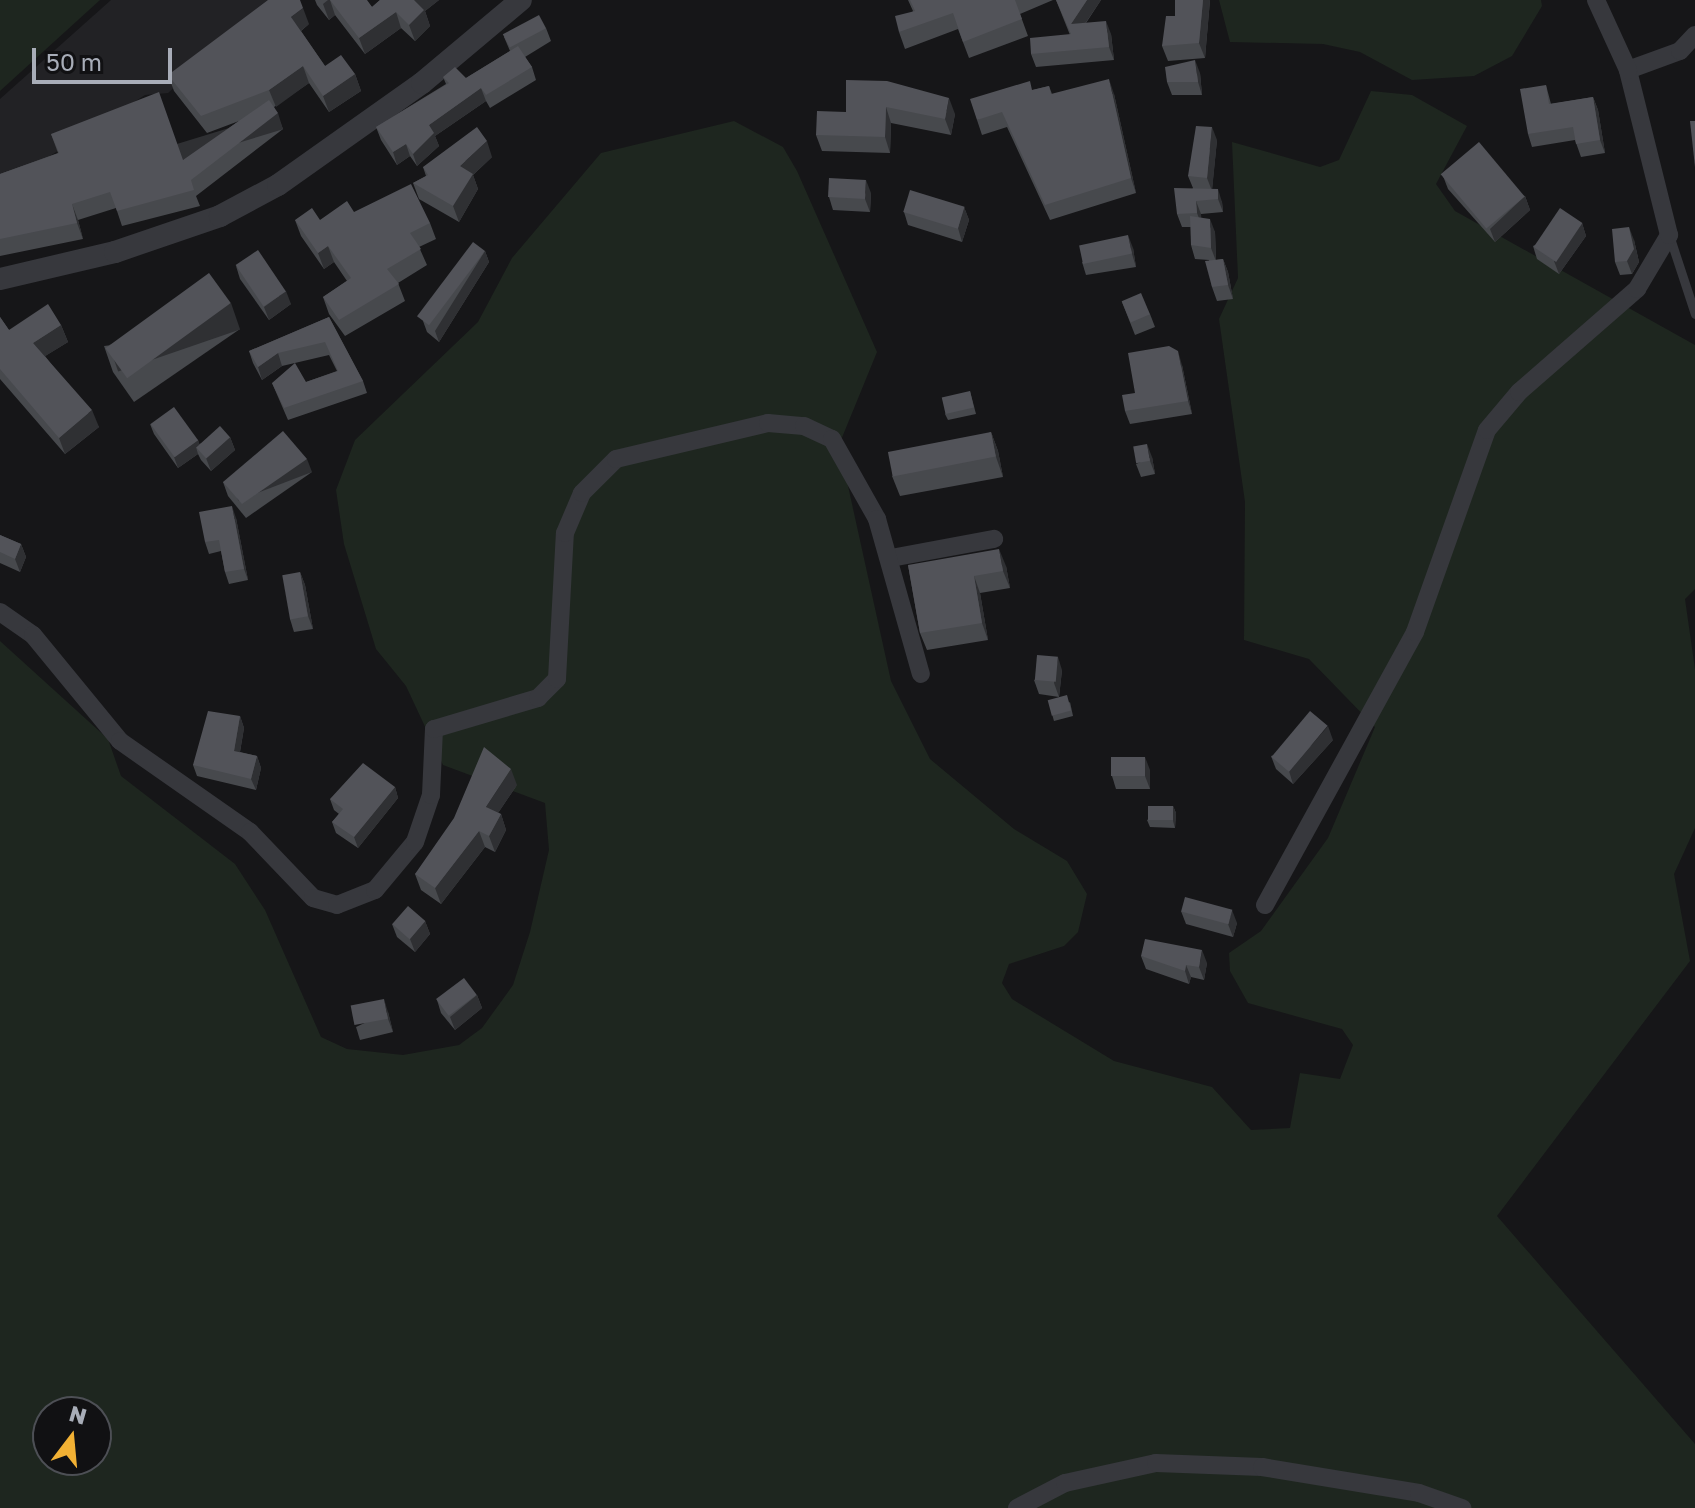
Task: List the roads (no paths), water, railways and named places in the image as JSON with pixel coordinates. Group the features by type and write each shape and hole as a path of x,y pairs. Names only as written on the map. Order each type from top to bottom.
{"street":[{"path":"0,279 115,252 255,198 322,159 521,0"},
{"path":"1265,905 1415,632 1487,430 1519,392 1637,289 1669,235 1628,70 1596,0"},
{"path":"1628,70 1680,51 1695,35"},
{"path":"0,612 33,635 120,741 250,832 313,898 337,905 375,890 415,842 431,795 434,729 538,698 557,679 561,545 582,493 616,459 729,428 804,426 832,439 847,460 891,558 921,674"},
{"path":"891,558 994,539"},
{"path":"1017,1508 1065,1483 1156,1463 1262,1467 1419,1493 1462,1508"}],"lane":[{"path":"1669,235 1695,314"}]}
